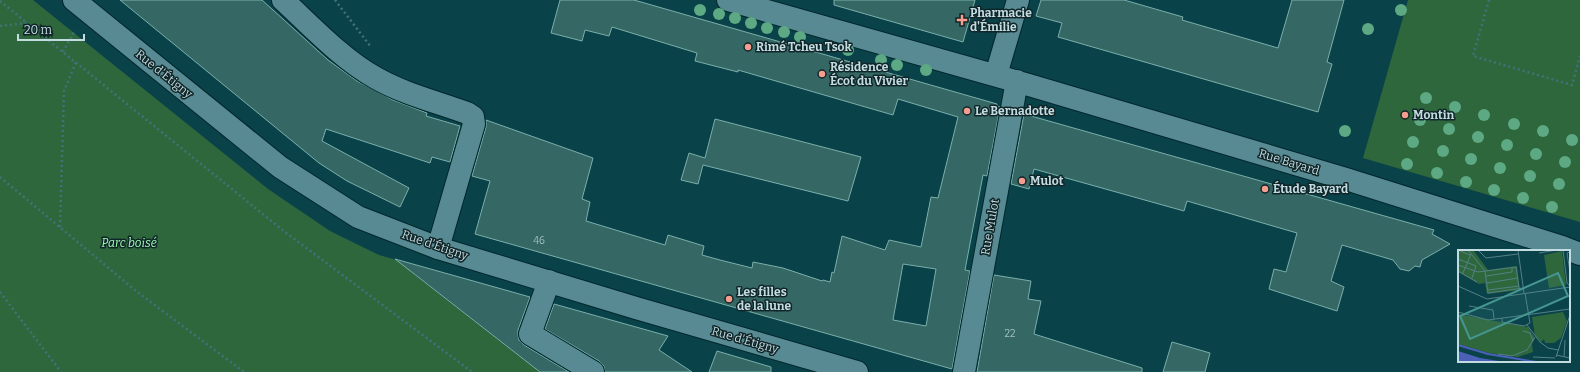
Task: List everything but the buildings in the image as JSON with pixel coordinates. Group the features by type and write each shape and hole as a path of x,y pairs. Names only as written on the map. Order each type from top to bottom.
{"street":[{"name":"Rue d'Étigny","path":"74,0 280,167 358,217 438,248 857,372"},
{"path":"283,0 353,63 371,75 396,88 467,112 473,117 474,124 438,248"},
{"name":"Rue Bayard","path":"728,0 1017,81 1574,248"},
{"path":"996,75 1018,0"},
{"name":"Rue Mulot","path":"964,372 1017,81"},
{"path":"549,281 530,334 592,372"}],"path":[{"path":"335,0 374,50"},
{"path":"1489,0 1473,56 1572,85 1580,56"},
{"path":"0,1 285,232 472,372"},
{"path":"0,26 27,23"},
{"path":"60,228 64,91 76,62"},
{"path":"0,177 136,291 244,372"},
{"path":"0,292 61,372"}],"green space":[{"name":"Parc boisé","path":"0,0 33,0 268,189 330,231 379,255 414,265 411,272 540,372 0,372"},
{"path":"1408,0 1580,0 1580,222 1363,158"}],"place":[{"name":"Pharmacie d'Émilie","path":"962,20"},
{"name":"Rimé Tcheu Tsok","path":"748,47"},
{"name":"Résidence Écot du Vivier","path":"822,74"},
{"name":"Le Bernadotte","path":"967,111"},
{"name":"Montin","path":"1405,115"},
{"name":"Mulot","path":"1022,181"},
{"name":"Étude Bayard","path":"1265,189"},
{"name":"Les filles de la lune","path":"729,299"}]}
